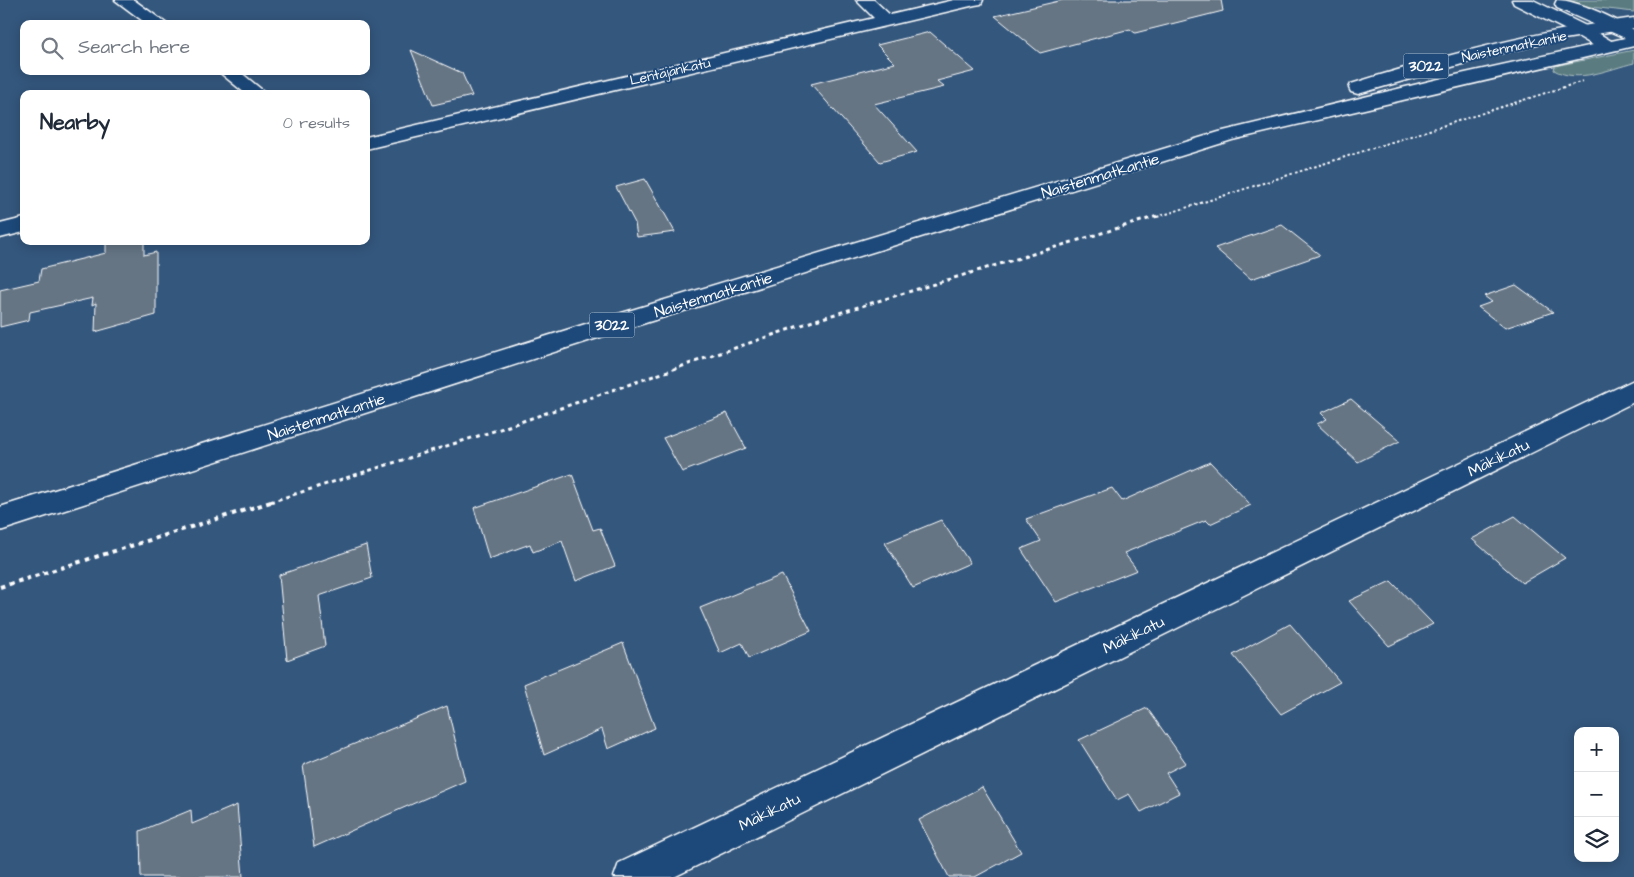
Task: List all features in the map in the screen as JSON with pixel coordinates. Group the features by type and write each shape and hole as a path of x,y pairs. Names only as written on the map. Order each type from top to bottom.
{"main road":[{"path":"123,0 153,20"},
{"path":"864,0 886,20"},
{"name":"Lentäjänkatu","path":"370,142 974,0"},
{"path":"1520,0 1582,31 1607,46"},
{"path":"1552,0 1615,26 1634,37"},
{"name":"Naistenmatkantie","path":"1226,136 1324,98 1435,63 1582,31 1634,23"},
{"name":"Naistenmatkantie","path":"0,520 610,325 1226,136 1607,46 1634,42"},
{"path":"232,75 253,90"},
{"path":"0,231 20,226"},
{"name":"Mäkikatu","path":"633,877 1634,390"}],"path":[{"path":"0,587 497,430 820,319 1221,197 1590,79"}],"green space":[{"path":"1567,0 1634,0 1634,12 1590,7"},
{"path":"1634,50 1634,63 1604,72 1573,76 1554,70 1555,66"}],"building":[{"path":"1063,0 1221,0 1223,11 1135,33 1130,29 1040,53 995,16"},
{"path":"930,32 975,71 937,81 944,87 874,104 917,152 880,162 811,84 895,63 877,45"},
{"path":"411,50 462,73 472,96 433,105"},
{"path":"645,179 675,232 637,237 635,223 616,187"},
{"path":"1282,225 1320,255 1251,279 1215,248"},
{"path":"106,245 144,245 144,255 156,252 156,315 95,332 96,303 92,305 93,298 30,312 29,320 0,327 0,290 39,281 41,269 106,253"},
{"path":"1516,285 1553,312 1505,328 1478,307 1492,302 1484,296"},
{"path":"1351,399 1400,441 1358,462 1317,424 1327,419 1321,413"},
{"path":"727,413 746,448 682,472 663,438"},
{"path":"1210,462 1251,505 1210,524 1206,520 1124,553 1137,570 1056,602 1021,549 1041,541 1026,519 1112,488 1122,501"},
{"path":"572,474 593,530 600,528 615,566 576,581 562,541 533,552 530,544 489,559 474,508"},
{"path":"1515,516 1565,558 1522,583 1472,539"},
{"path":"941,520 970,563 913,588 885,543"},
{"path":"366,545 372,578 319,596 325,646 287,660 279,575"},
{"path":"782,575 811,631 749,658 742,643 720,653 700,608"},
{"path":"1391,581 1433,624 1389,646 1349,601"},
{"path":"1290,624 1340,682 1281,714 1233,655"},
{"path":"623,643 655,728 608,749 602,729 544,755 524,684"},
{"path":"447,706 465,781 314,847 303,765"},
{"path":"1147,708 1186,763 1166,773 1179,793 1141,812 1129,794 1117,800 1079,740"},
{"path":"982,787 1021,852 975,877 949,877 919,820"},
{"path":"237,805 243,877 141,877 140,831 191,810 192,824"}]}
